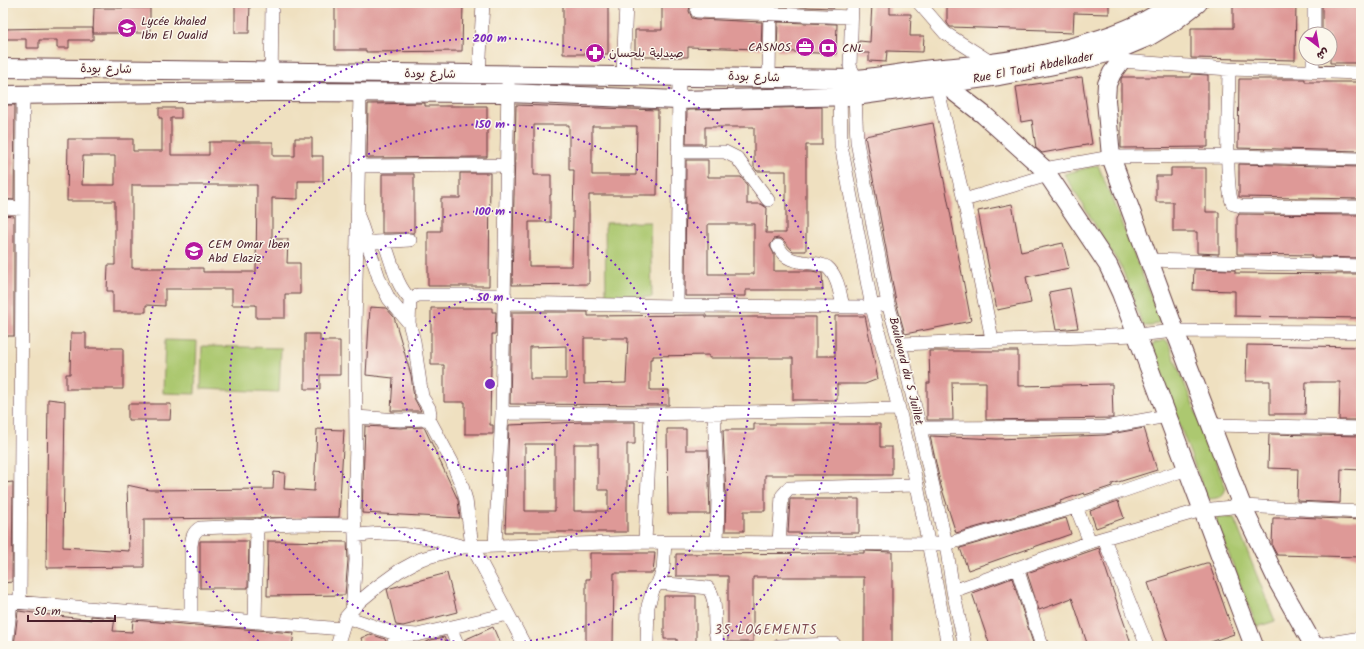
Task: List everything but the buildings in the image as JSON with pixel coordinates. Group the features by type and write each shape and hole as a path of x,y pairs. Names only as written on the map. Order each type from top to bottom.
{"street":[{"path":"271,92 272,3"},
{"path":"479,74 483,3"},
{"path":"623,75 626,3"},
{"path":"852,3 848,83 841,145 872,307 900,409 917,485 948,646"},
{"path":"919,3 945,33 992,63"},
{"name":"Rue El Touti Abdelkader","path":"848,83 992,63 1096,40 1126,29 1149,18 1172,3"},
{"name":"Rue El Touti Abdelkader","path":"848,83 940,85 1119,55 1173,22 1198,3"},
{"path":"1314,3 1314,26"},
{"path":"697,11 770,8 851,17"},
{"path":"769,78 770,8"},
{"path":"1361,72 1229,69 1119,55 1107,84 1106,100 1111,157 1175,331 1242,506 1278,582 1313,646 1361,638"},
{"path":"1313,66 1313,71"},
{"name":"شارع بودة","path":"3,68 623,75 769,78 848,83"},
{"path":"1229,69 1228,156 1230,197 1236,205 1361,207"},
{"path":"495,545 502,413 508,74"},
{"path":"677,306 679,76"},
{"name":"شارع بودة","path":"3,95 23,96 271,92 508,93 678,100 848,83"},
{"name":"Boulevard du 5 Juillet","path":"848,83 857,142 888,304 900,344 920,428 946,544 953,590 965,646"},
{"path":"940,85 984,115 1046,172 1108,265 1121,293 1254,646"},
{"path":"940,85 992,340"},
{"path":"343,629 356,560 356,210 360,166 360,92"},
{"path":"6,646 11,601 22,208 23,96"},
{"path":"678,152 726,152 737,158 768,200"},
{"path":"964,200 1046,172 1111,157 1228,156 1361,159"},
{"path":"360,166 507,165"},
{"path":"3,207 22,208"},
{"path":"356,210 380,281 389,299 409,323"},
{"path":"368,243 410,240"},
{"path":"384,242 392,259 398,282 403,292 410,299 409,323 414,341 422,397 429,408 430,414 428,419 452,462 466,500 468,546 525,646"},
{"path":"778,246 782,255 791,260 826,266 833,274 838,285 843,307"},
{"path":"1149,260 1361,266"},
{"path":"410,299 418,295 677,306 872,307 888,304"},
{"path":"900,344 1175,331 1361,332"},
{"path":"502,413 651,414 900,409"},
{"path":"714,412 718,496 717,544"},
{"path":"645,542 651,414"},
{"path":"920,428 1104,427 1167,416"},
{"path":"356,417 400,420 428,419"},
{"path":"1211,425 1361,428"},
{"path":"191,616 191,546 192,537 200,528 257,525 355,530 372,534 422,537 468,546 645,542 717,544 946,544 1076,507 1187,469"},
{"path":"779,543 782,496 789,488 917,485"},
{"path":"953,590 1090,542 1202,510 1242,506 1361,512"},
{"path":"1076,507 1090,542"},
{"path":"255,622 257,525"},
{"path":"1104,539 1147,646"},
{"path":"647,642 648,606 653,590 658,583 663,570 665,543"},
{"path":"343,629 377,587 399,571 421,559 468,546"},
{"path":"1017,568 1042,646"},
{"path":"658,583 708,588 713,594 715,630 720,646"},
{"path":"11,601 343,629 394,640 508,614"},
{"path":"450,627 458,646"},
{"path":"779,646 834,644"}],"green space":[{"path":"1098,165 1161,321 1152,326 1143,326 1122,269 1064,174"},
{"path":"650,222 652,297 612,298 606,295 605,223"},
{"path":"165,340 197,341 195,394 163,393"},
{"path":"1164,340 1168,342 1226,488 1224,493 1218,497 1210,499 1206,496 1151,348 1154,343"},
{"path":"202,346 281,348 279,392 201,389"},
{"path":"1217,517 1234,518 1275,621 1257,627 1216,521"}],"place":[{"name":"Lycée khaled Ibn El Oualid","path":"127,28"},
{"name":"CASNOS","path":"805,47"},
{"name":"CNL","path":"828,48"},
{"name":"صيدلية بلحسان","path":"595,53"},
{"name":"CEM Omar Iben Abd Elaziz","path":"194,251"}],"district":[{"name":"35 LOGEMENTS","path":"766,630"}]}
